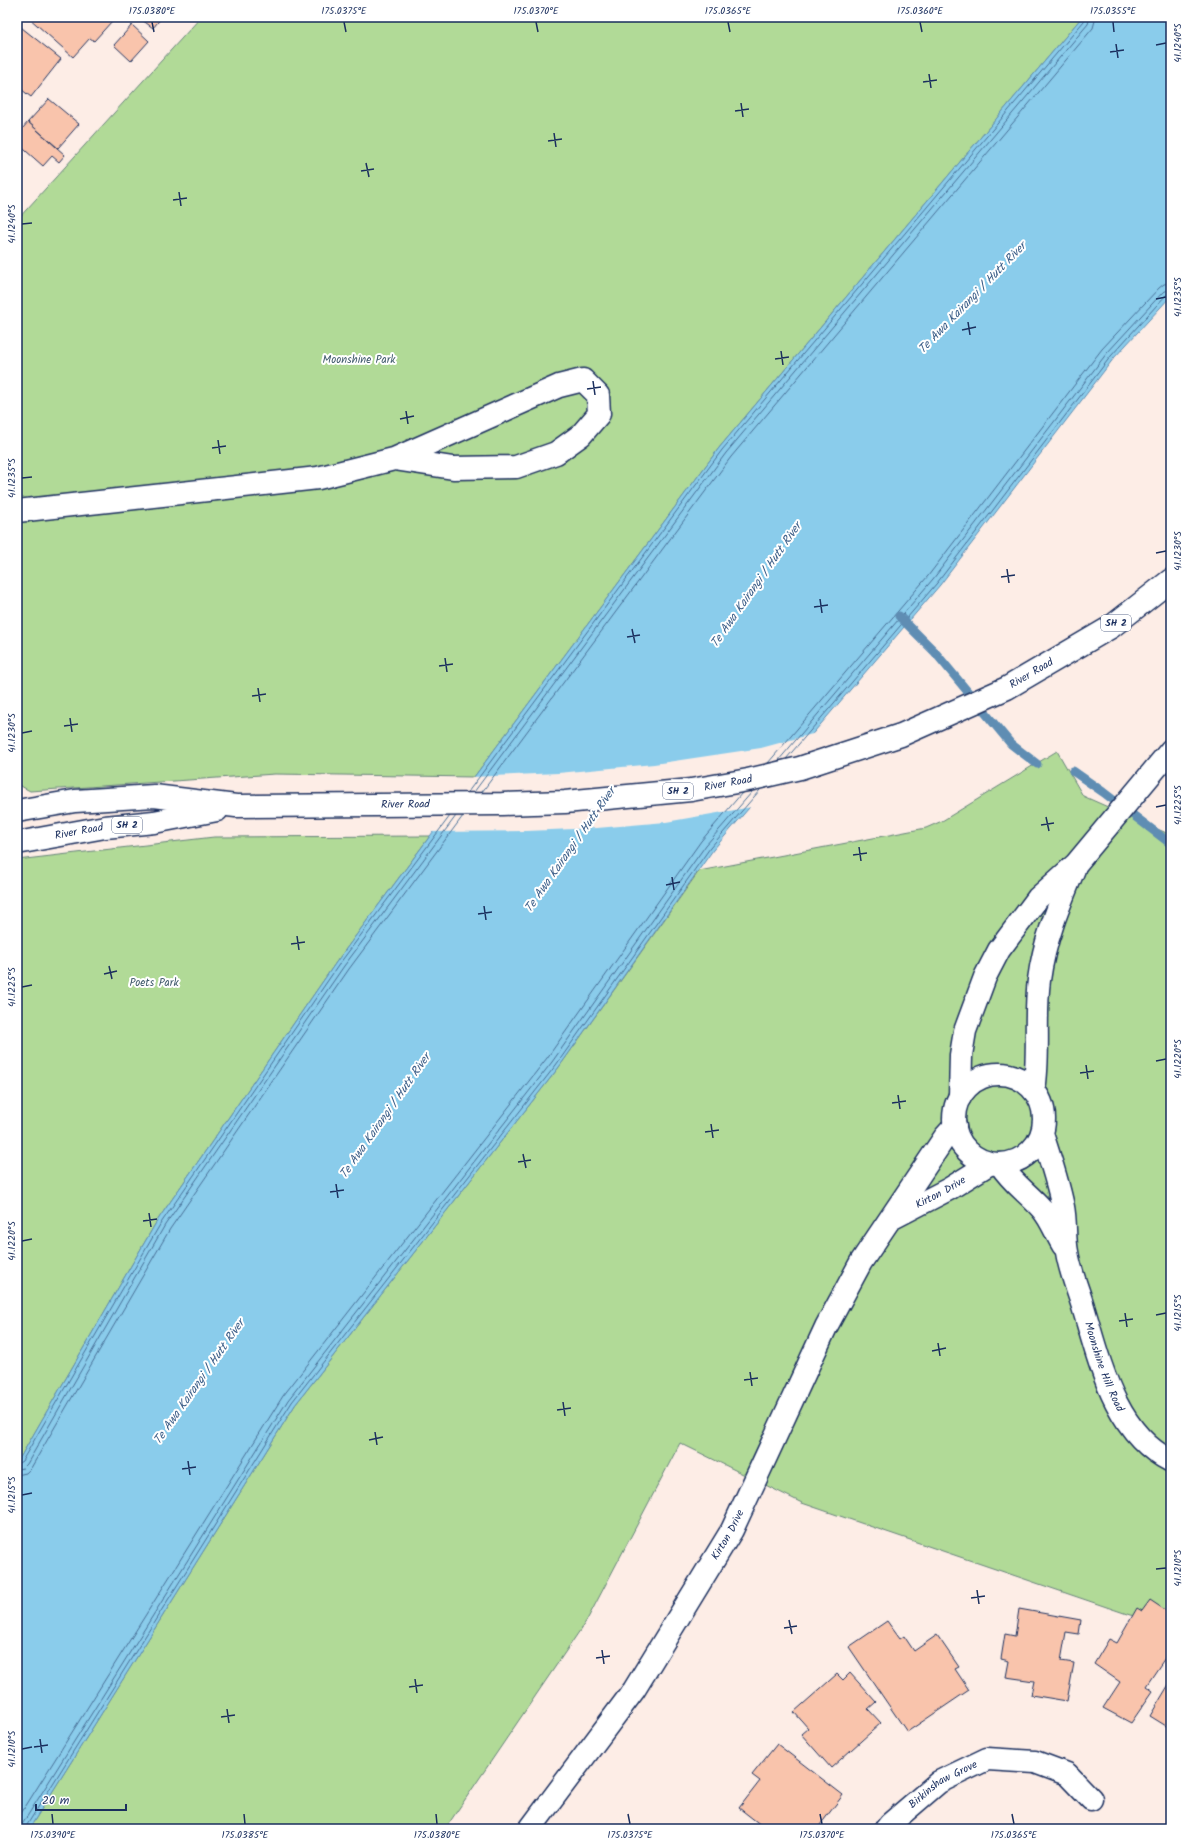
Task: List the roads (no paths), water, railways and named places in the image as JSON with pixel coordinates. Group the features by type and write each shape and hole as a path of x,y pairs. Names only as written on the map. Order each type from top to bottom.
{"main road":[{"path":"17,511 318,478 394,459 559,386 583,380 598,395 600,414 581,435 556,453 516,467 453,468 394,459"},
{"name":"River Road","path":"17,811 75,801 154,796 236,806 565,802 691,790 748,780 800,768 901,735 1007,688 1111,627 1171,580"},
{"path":"960,1097 961,1055 965,1031 985,977 999,950 1038,898 1076,864 1094,840 1171,750"},
{"name":"River Road","path":"17,843 106,827 154,822 236,806"},
{"path":"1034,1090 1038,1070 1036,1023 1039,980 1047,939 1076,864"},
{"path":"996,1074 1010,1075 1024,1081 1034,1090 1042,1104 1044,1119 1042,1134 1035,1146 1025,1155 1013,1162 994,1164 976,1157 966,1149 959,1138 955,1126 956,1106 960,1097 969,1086 981,1078 996,1074"},
{"name":"Kirton Drive","path":"530,1829 634,1690 732,1530 826,1327 861,1262 945,1137 955,1126"},
{"name":"Moonshine Hill Road","path":"1042,1134 1063,1207 1067,1253 1100,1364 1118,1408 1146,1443 1171,1461"},
{"name":"Moonshine Hill Road","path":"994,1164 1026,1191 1044,1211 1067,1253"},
{"name":"Kirton Drive","path":"891,1219 994,1164"},
{"name":"Birkinshaw Grove","path":"886,1829 939,1782 987,1759 1035,1762 1067,1774 1091,1799"}],"water":[{"name":"Te Awa Kairangi / Hutt River","path":"1082,17 1171,17 1171,296 1114,358 940,585 713,850 559,1067 295,1405 29,1829 17,1829 17,1463 157,1221 337,961 719,448"}],"waterway":[{"path":"899,616 934,651 1011,744 1037,764"},
{"path":"1073,771 1171,844"}],"park label":[{"name":"Moonshine Park","path":"359,360"},
{"name":"Poets Park","path":"154,983"}]}
